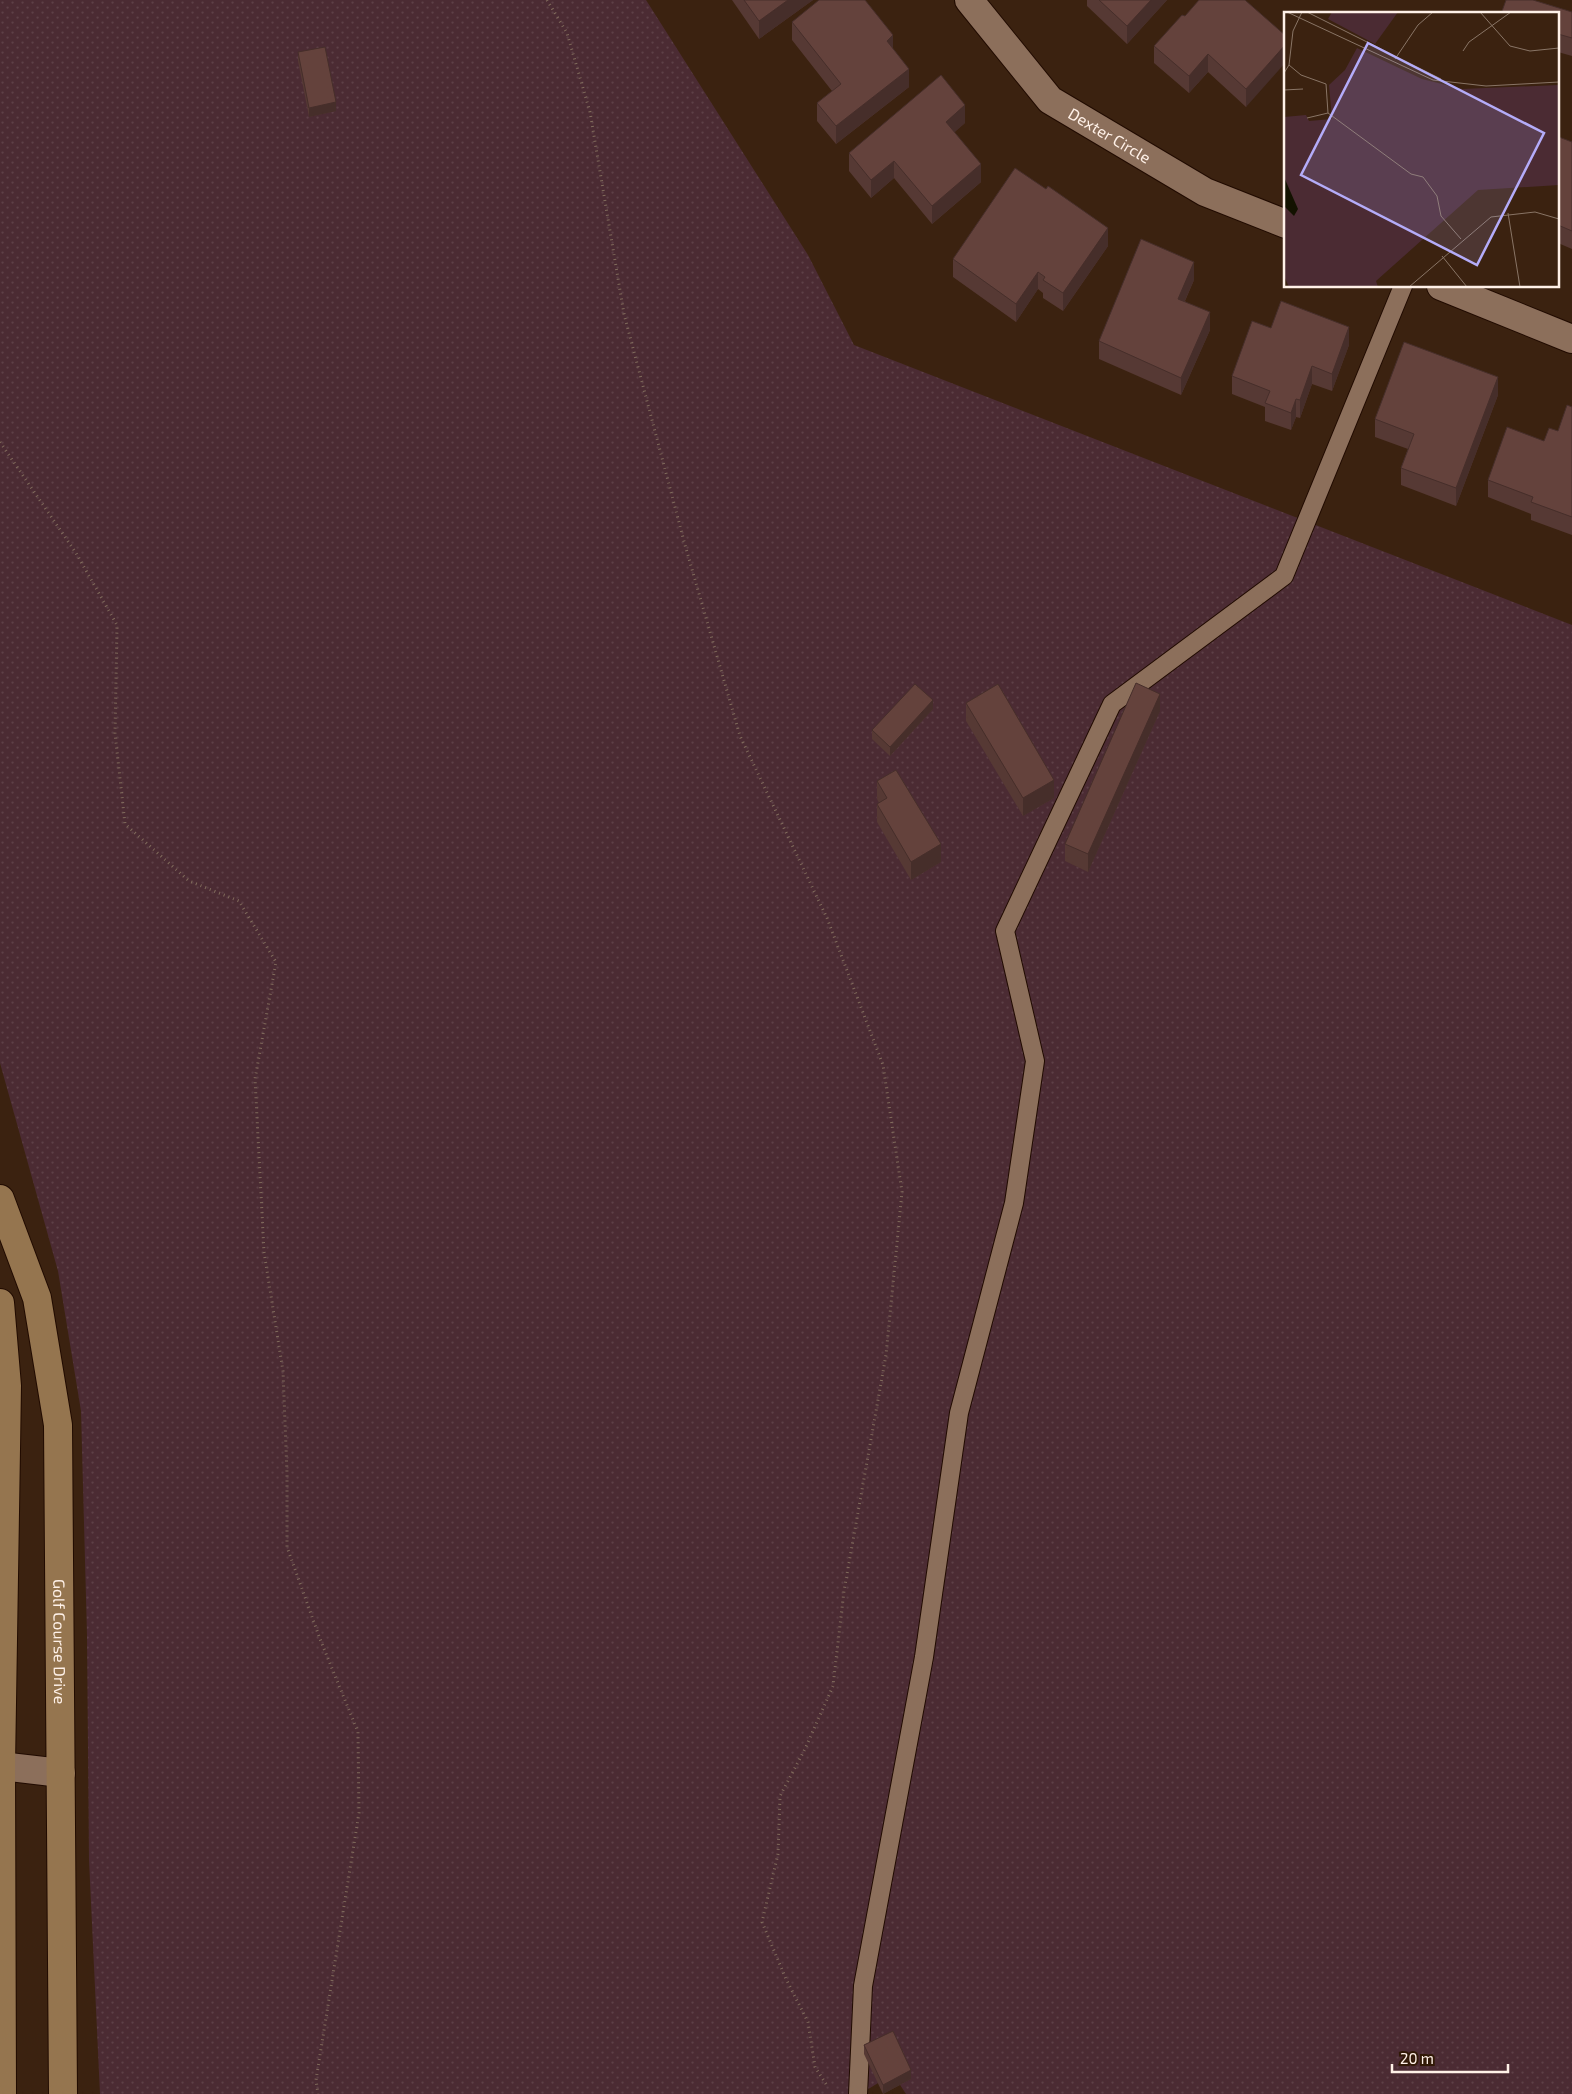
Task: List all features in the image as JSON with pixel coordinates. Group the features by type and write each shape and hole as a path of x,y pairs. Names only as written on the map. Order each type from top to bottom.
{"street":[{"name":"Dexter Circle","path":"969,0 1050,100 1205,192 1284,223"},
{"path":"1445,288 1572,339"},
{"name":"Golf Course Drive","path":"0,1199 37,1298 58,1425 63,2094"},
{"path":"0,1303 7,1386 0,1766 2,2094"},
{"path":"0,1766 60,1773"}],"lane":[{"path":"858,2094 863,1986 924,1657 959,1413 1014,1203 1035,1061 1005,931 1112,704 1284,576 1402,288"}],"path":[{"path":"547,0 567,33 590,112 624,314 685,545 740,736 827,918 883,1065 902,1192 886,1355 844,1591 833,1686 805,1749 780,1796 778,1854 762,1922 786,1978 808,2022 815,2067 832,2094"},
{"path":"0,442 76,553 117,625 115,733 125,824 189,881 239,901 276,962 255,1079 264,1252 283,1372 287,1547 320,1640 358,1732 359,1813 316,2080 318,2094"}],"shaded area":[{"path":"0,0 646,0 808,255 854,345 1572,625 1572,2094 906,2094 893,2074 860,2094 100,2094 89,1860 87,1635 81,1411 58,1271 0,1063"}],"building":[{"path":"744,0 788,0 759,21"},
{"path":"819,0 865,0 893,35 887,41 909,69 836,126 817,103 841,84 792,22"},
{"path":"1099,0 1151,0 1127,26"},
{"path":"1199,0 1245,0 1284,34 1284,46 1246,89 1208,54 1189,76 1154,46 1182,15 1185,16"},
{"path":"1506,0 1533,0 1572,12 1572,38 1560,35 1560,12 1502,12"},
{"path":"325,47 336,102 309,108 298,52"},
{"path":"941,75 965,105 946,122 981,164 932,206 894,161 871,180 849,153"},
{"path":"1560,137 1572,142 1572,231 1560,226"},
{"path":"1015,168 1046,189 1048,186 1108,228 1063,293 1043,280 1045,277 1038,272 1016,304 953,259"},
{"path":"1141,239 1194,262 1178,299 1210,312 1181,378 1099,341"},
{"path":"1281,301 1349,327 1332,374 1312,366 1300,400 1296,399 1291,413 1265,403 1270,391 1232,376 1252,321 1271,328"},
{"path":"1404,342 1498,377 1456,488 1401,468 1414,434 1375,419"},
{"path":"1567,405 1572,407 1572,517 1531,502 1533,497 1488,480 1507,427 1544,441 1549,428 1558,431"},
{"path":"1136,683 1160,694 1088,854 1065,844"},
{"path":"915,684 933,700 890,747 872,730"},
{"path":"998,684 1054,780 1023,798 966,703"},
{"path":"896,770 941,844 911,862 877,804 887,798 877,781"},
{"path":"893,2031 911,2070 883,2085 864,2045"}]}
